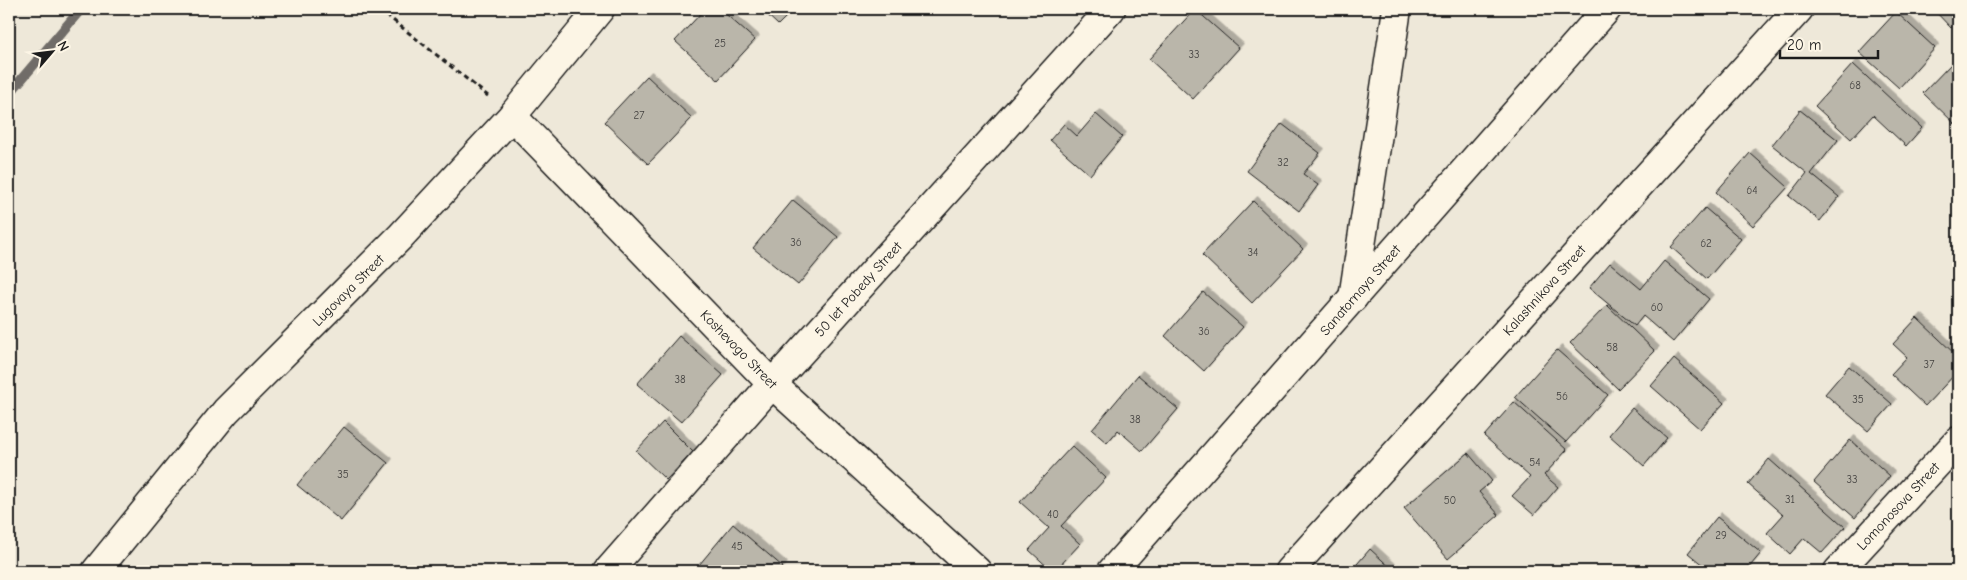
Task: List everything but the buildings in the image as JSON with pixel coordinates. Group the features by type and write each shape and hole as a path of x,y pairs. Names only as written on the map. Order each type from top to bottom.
{"street":[{"name":"Lugovaya Street","path":"96,571 226,412 400,237 512,116 600,9"},
{"name":"50 let Pobedy Street","path":"608,571 772,384 1111,9"},
{"path":"1353,298 1397,9"},
{"name":"Sanatornaya Street","path":"1112,571 1607,9"},
{"name":"Kalashnikova Street","path":"1289,571 1799,9"},
{"name":"Koshevogo Street","path":"512,116 772,384 977,571"},
{"name":"Lomonosova Street","path":"1838,571 1958,441"}],"path":[{"path":"379,9 512,116"}],"waterway":[{"path":"9,94 81,9"}]}
